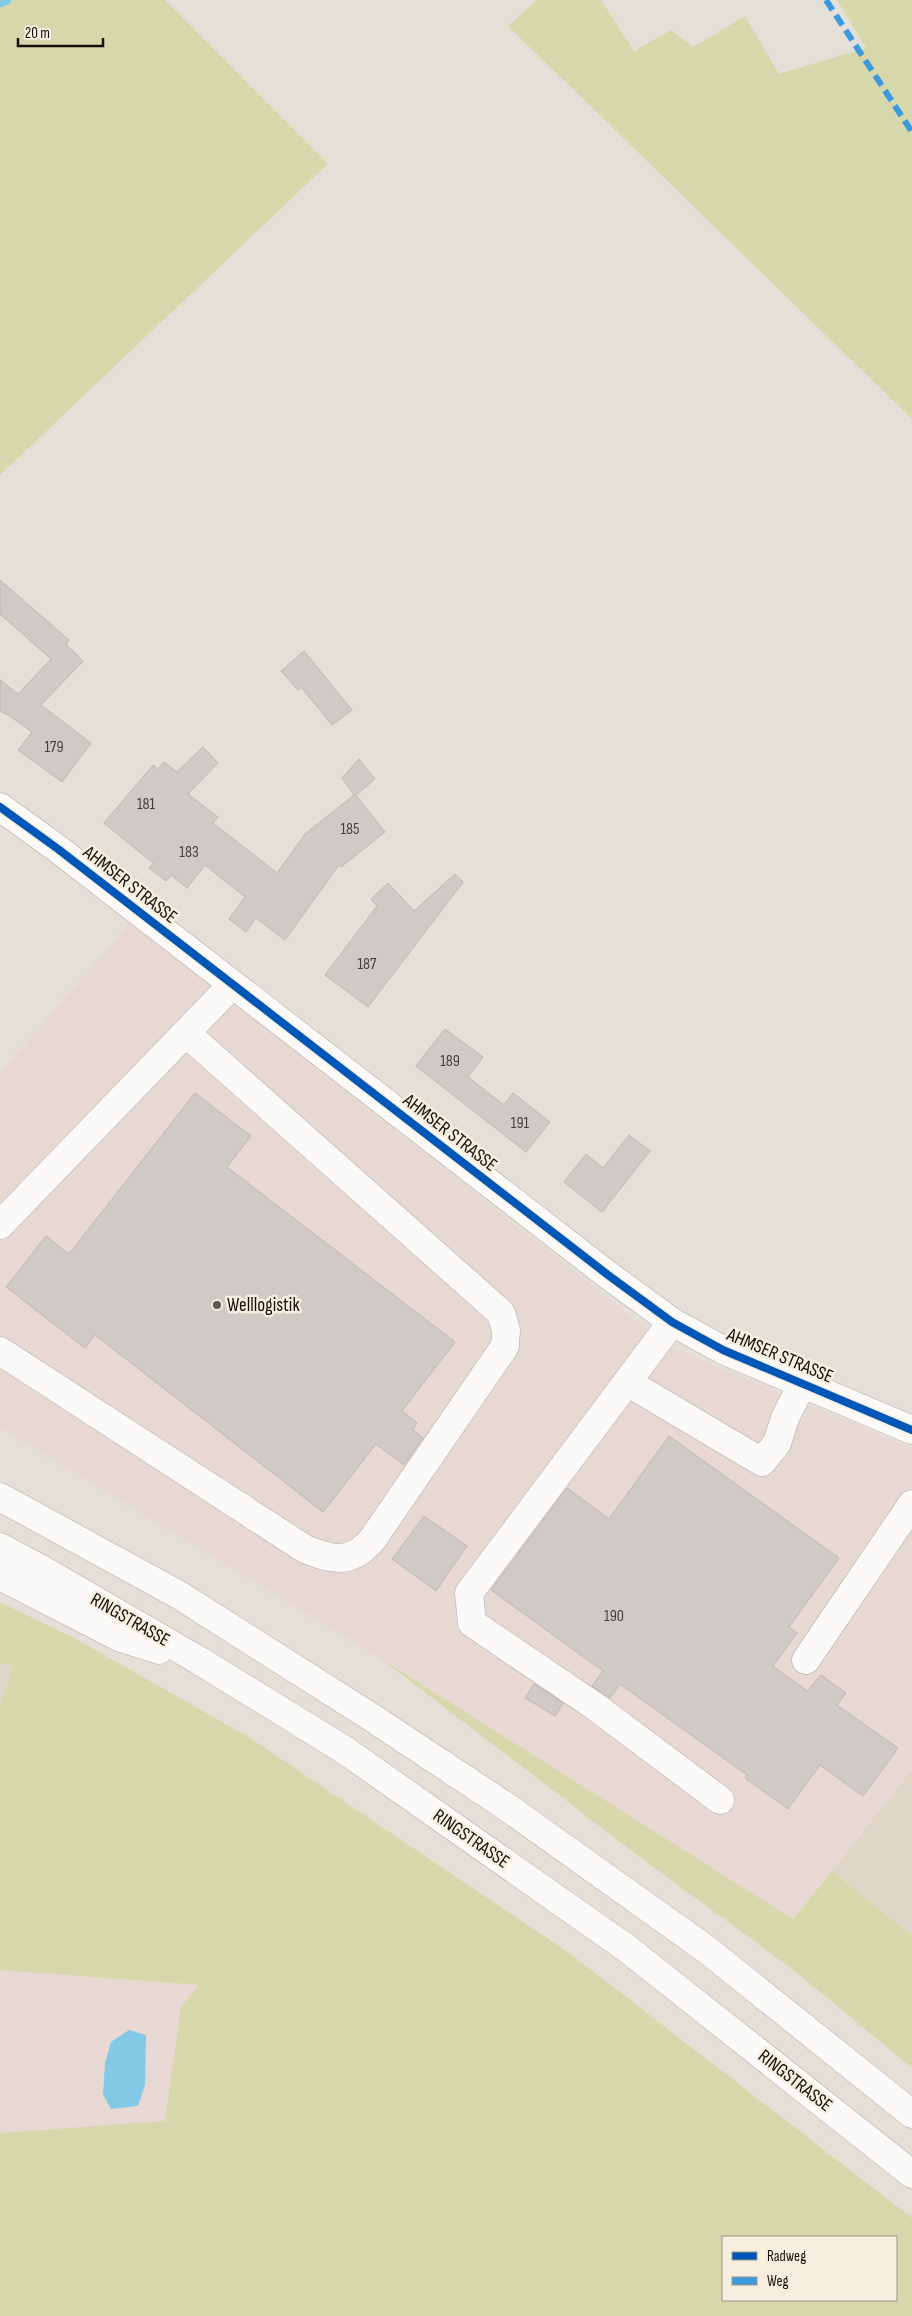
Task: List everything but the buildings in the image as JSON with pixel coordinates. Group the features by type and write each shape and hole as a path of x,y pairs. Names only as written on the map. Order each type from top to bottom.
{"main road":[{"name":"AHMSER STRASSE","path":"0,807 58,849 608,1276 672,1322 723,1350 912,1430"},
{"path":"0,1224 232,985"},
{"path":"0,1351 305,1549 328,1558 345,1558 362,1552 372,1540 505,1346 506,1330 501,1313 186,1033"},
{"path":"672,1322 469,1593 472,1623 593,1706 720,1800"},
{"path":"627,1382 762,1462 777,1444 785,1418 802,1384"},
{"path":"0,1497 179,1595 371,1717 504,1805 706,1948 912,2114"},
{"path":"806,1660 912,1504"},
{"name":"RINGSTRASSE","path":"0,1547 44,1570 200,1661 342,1749 625,1947 912,2174"},
{"path":"0,1576 120,1638 200,1661"}],"shaded area":[{"path":"131,922 667,1346 912,1448 912,1769 793,1919 380,1658 0,1427 0,1073"},
{"path":"0,1662 13,1667 0,1704"},
{"path":"912,1769 912,1936 832,1871"},
{"path":"0,1970 199,1985 193,2146 0,2157"}],"green space":[{"path":"0,0 165,0 328,164 0,475"},
{"path":"537,0 601,0 634,51 671,30 693,47 745,16 779,74 866,48 837,0 912,0 912,419 508,26"},
{"path":"0,1602 78,1640 250,1738 572,1955 912,2218 912,2316 0,2316 0,2133 165,2121 181,2007 199,1985 0,1970 0,1704 13,1667 0,1662"},
{"path":"380,1658 793,1919 832,1871 912,1936 912,2068 797,1973 636,1854"}],"water":[{"path":"129,2030 146,2035 145,2085 138,2106 111,2109 103,2094 105,2064 111,2042"}],"waterway":[{"path":"0,3 7,0"}],"marked path":[{"path":"826,0 912,132"}],"cycle path":[{"path":"0,807 58,849 608,1275 672,1322 723,1350 912,1430"}],"place":[{"name":"Welllogistik","path":"217,1305"}]}
